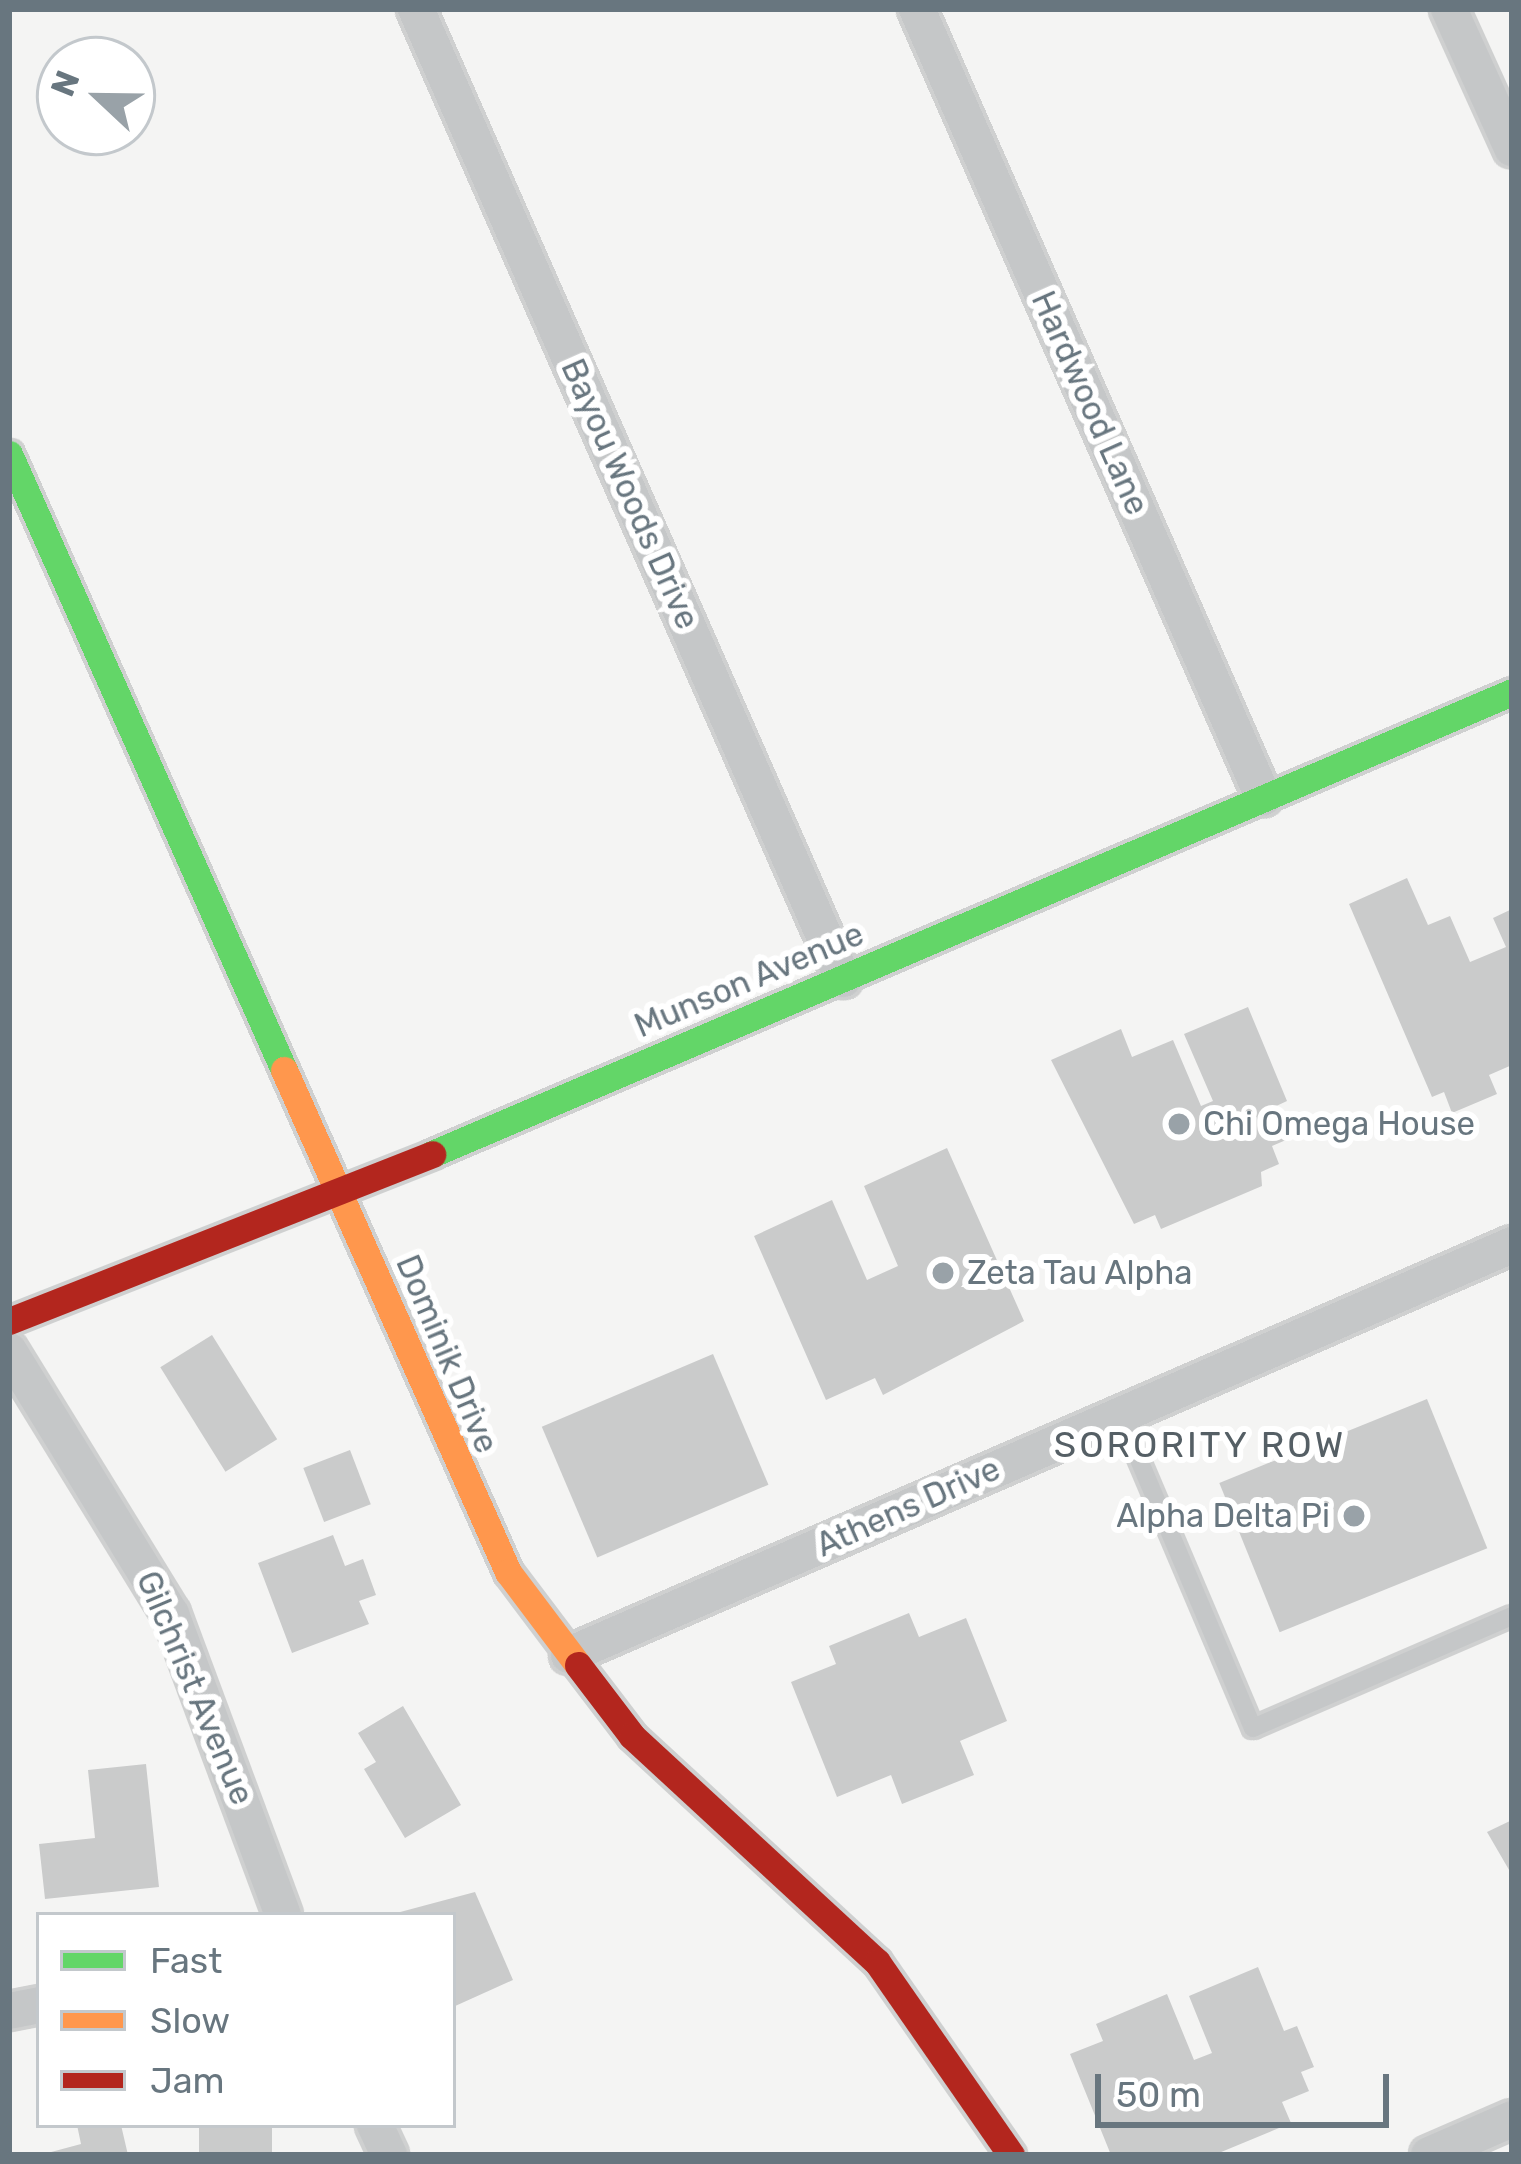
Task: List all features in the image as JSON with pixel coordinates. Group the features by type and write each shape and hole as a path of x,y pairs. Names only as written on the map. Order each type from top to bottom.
{"street":[{"name":"Bayou Woods Drive","path":"416,9 843,979"},
{"name":"Hardwood Lane","path":"917,9 1263,797"},
{"path":"1449,9 1512,148"},
{"name":"Dominik Drive","path":"9,454 340,1192 458,1474 569,1655 632,1736 877,1962 1011,2155"},
{"name":"Munson Avenue","path":"9,1321 340,1192 1512,692"},
{"name":"Athens Drive","path":"569,1655 1512,1245"},
{"name":"Gilchrist Avenue","path":"9,1351 171,1615 282,1912"},
{"path":"1429,2155 1512,2119"}],"lane":[{"path":"1120,1415 1253,1728 1512,1616"}],"building":[{"path":"1407,878 1428,925 1450,916 1470,962 1506,947 1493,918 1512,909 1512,1065 1489,1075 1497,1094 1452,1113 1444,1092 1432,1097 1349,904"},
{"name":"Chi Omega House","path":"1248,1007 1287,1101 1272,1108 1286,1140 1272,1146 1279,1164 1261,1172 1262,1186 1161,1229 1155,1215 1134,1224 1051,1060 1121,1029 1132,1057 1173,1040 1201,1106 1213,1101 1184,1034"},
{"name":"Zeta Tau Alpha","path":"947,1148 1024,1321 883,1395 875,1378 826,1400 754,1236 832,1200 867,1280 898,1266 864,1186"},
{"path":"212,1335 277,1439 225,1472 160,1367"},
{"path":"713,1354 768,1485 597,1557 542,1427"},
{"name":"Alpha Delta Pi","path":"1427,1399 1487,1548 1280,1632 1219,1483"},
{"path":"350,1450 371,1504 324,1522 303,1468"},
{"path":"333,1535 345,1566 363,1559 376,1595 359,1601 369,1624 292,1653 258,1563"},
{"path":"909,1613 919,1637 966,1618 1007,1721 960,1741 974,1775 902,1804 891,1775 837,1797 791,1682 836,1664 829,1646"},
{"path":"403,1706 461,1805 405,1838 364,1769 376,1762 358,1733"},
{"path":"146,1764 159,1887 45,1899 39,1844 95,1838 88,1770"},
{"path":"1512,1820 1512,1875 1487,1832"},
{"path":"475,1892 513,1980 456,2006 456,1912 400,1912"},
{"path":"1258,1967 1284,2031 1297,2026 1314,2067 1301,2072 1309,2091 1282,2102 1291,2123 1214,2155 1111,2155 1070,2054 1103,2041 1096,2024 1167,1994 1194,2060 1212,2053 1189,1996"},
{"path":"78,2128 122,2128 128,2155 40,2155 81,2144"},
{"path":"199,2128 272,2128 272,2155 199,2155"}],"traffic: fast":[{"path":"9,454 284,1070"},
{"path":"432,1154 1512,692"}],"traffic: slow":[{"path":"284,1070 508,1572 578,1665"}],"traffic: jam":[{"path":"9,1321 432,1154"},
{"path":"578,1665 632,1736 877,1962 1011,2155"}],"place":[{"name":"Chi Omega House","path":"1179,1124"},
{"name":"Zeta Tau Alpha","path":"943,1273"},
{"name":"Alpha Delta Pi","path":"1354,1516"}],"district":[{"name":"SORORITY ROW","path":"1200,1445"}]}
